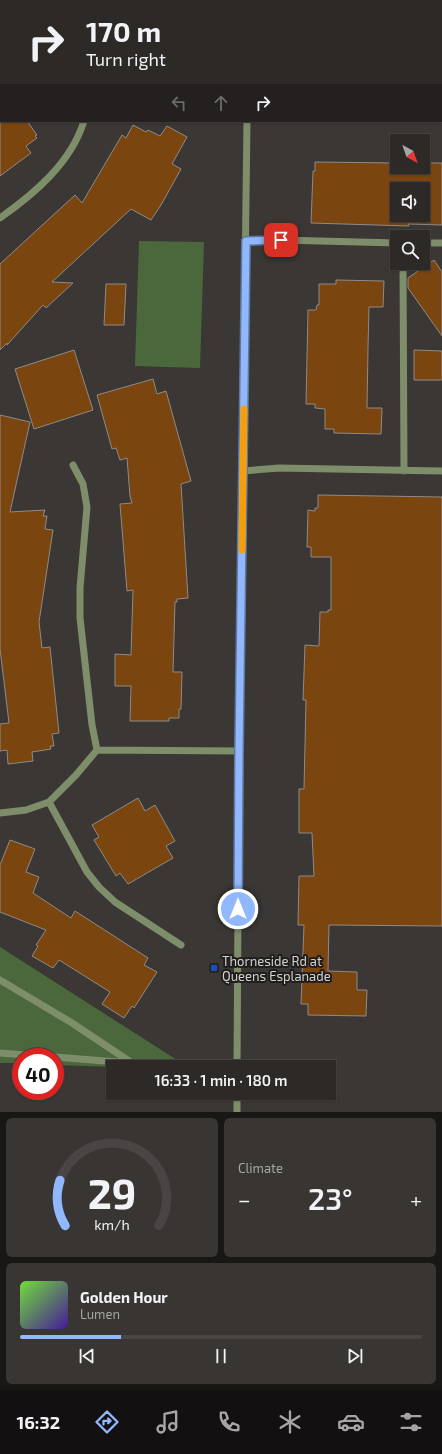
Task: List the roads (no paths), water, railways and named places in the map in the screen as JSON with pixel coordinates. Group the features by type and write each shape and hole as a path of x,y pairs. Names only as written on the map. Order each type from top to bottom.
{"street":[{"path":"0,218 22,203 47,180 71,149 84,122"},
{"path":"237,1060 239,751 247,122"},
{"path":"246,241 281,240 390,243"},
{"path":"430,243 442,243"},
{"path":"403,270 404,471"},
{"path":"73,465 83,484 87,507 80,588 80,618 92,725 97,750"},
{"path":"243,471 279,468 442,471"},
{"path":"97,750 239,751"},
{"path":"0,813 26,810 49,802 76,775 97,750"},
{"path":"49,802 87,872 99,887 114,902 181,945"},
{"path":"0,980 72,1023 128,1060"},
{"path":"0,1053 12,1054"},
{"path":"64,1058 106,1061"},
{"path":"237,1100 237,1112"}],"place":[{"name":"Thorneside Rd at Queens Esplanade","path":"214,968"}]}
